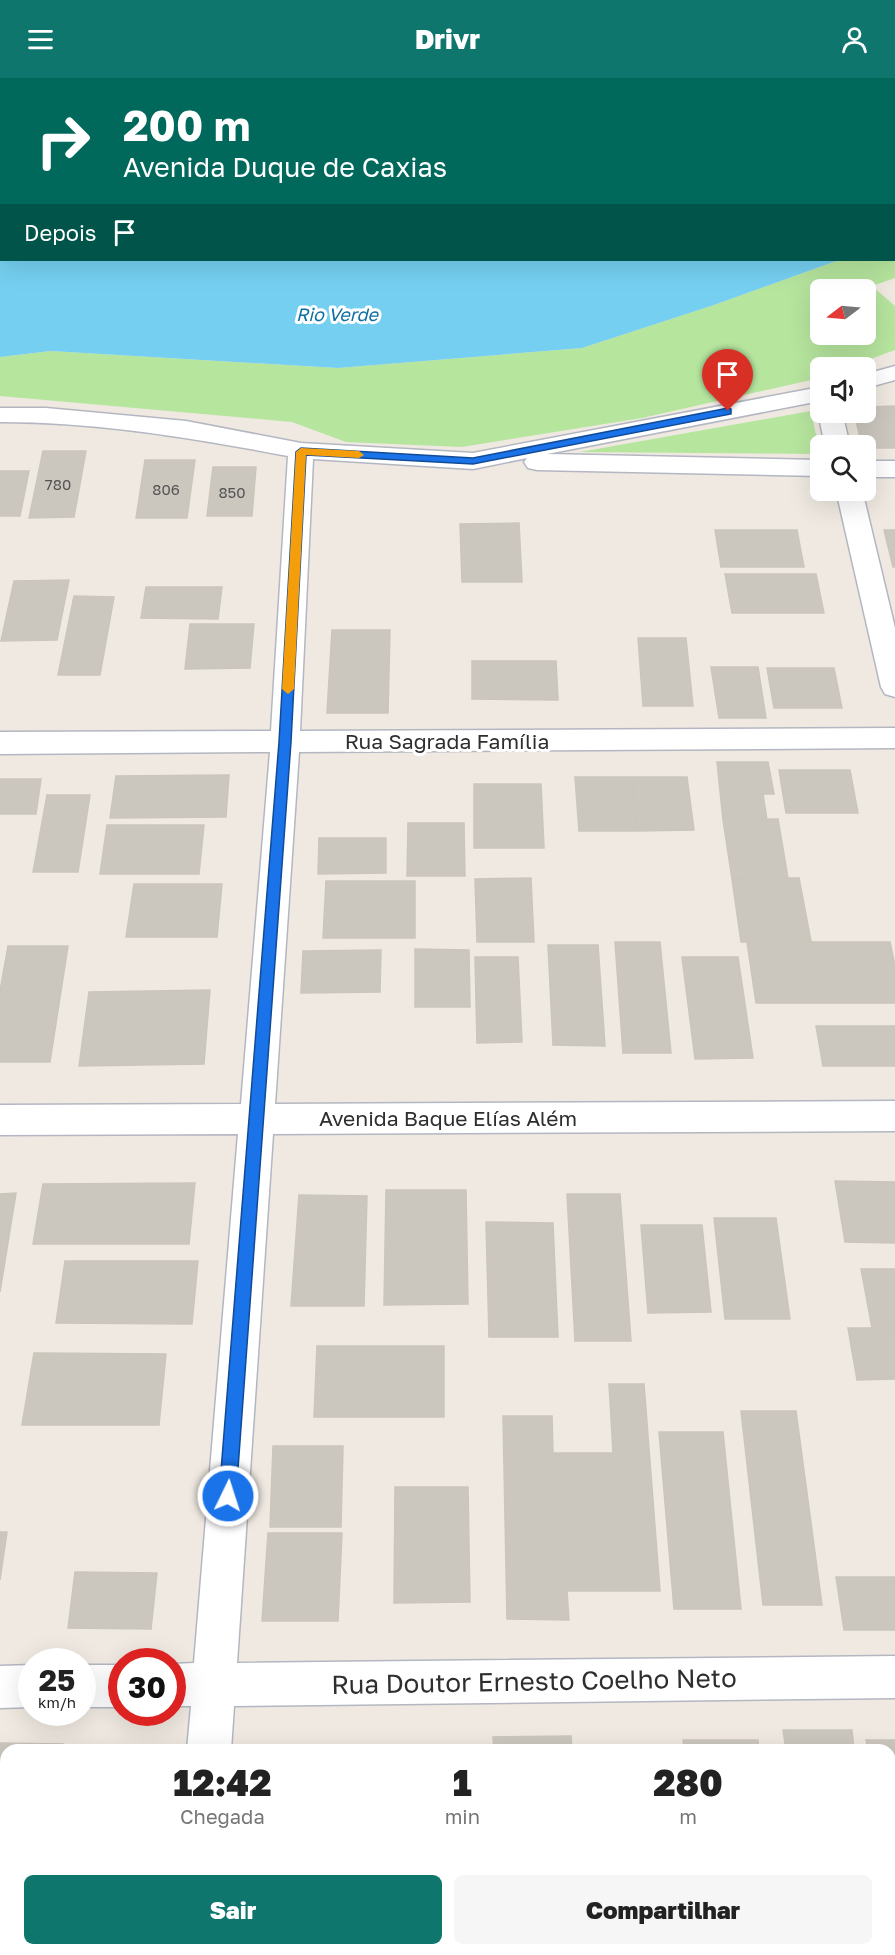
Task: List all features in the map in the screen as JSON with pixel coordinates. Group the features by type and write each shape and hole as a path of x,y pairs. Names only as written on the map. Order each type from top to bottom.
{"street":[{"path":"876,378 895,373"},
{"path":"473,461 810,395"},
{"path":"0,415 46,415 186,429 301,452 473,461 810,468"},
{"path":"209,1744 285,742 301,452"},
{"path":"876,469 895,469"},
{"path":"852,501 895,687"},
{"name":"Rua Sagrada Família","path":"0,743 895,738"},
{"name":"Avenida Baque Elías Além","path":"0,1120 895,1116"},
{"name":"Rua Doutor Ernesto Coelho Neto","path":"186,1685 895,1677"},
{"path":"0,1687 18,1686"}],"green space":[{"path":"836,261 895,261 895,278 876,285 876,279 810,279 810,345 876,345 876,289 895,306 895,350 876,357 810,357 810,380 642,418 462,447 346,442 292,422 0,396 0,357 51,351 338,368 582,348 714,305"},
{"path":"810,411 810,423 814,423 816,435 810,435 810,454 580,452"}],"water":[{"name":"Rio Verde","path":"0,261 836,261 714,305 582,348 338,368 51,351 0,357"}],"building":[{"path":"895,406 895,448 876,448 876,435 859,435 857,423 876,423 876,407"},
{"path":"43,451 86,451 74,517 29,518"},
{"path":"145,460 195,460 187,518 136,518"},
{"path":"213,467 256,467 252,516 207,516"},
{"path":"0,471 29,471 20,516 0,516"},
{"path":"519,523 522,582 462,582 460,524"},
{"path":"715,530 797,530 804,567 721,567"},
{"path":"884,530 895,530 895,567 893,567"},
{"path":"725,574 816,574 824,613 732,613"},
{"path":"69,580 57,640 1,641 14,581"},
{"path":"146,587 222,587 218,619 141,618"},
{"path":"74,596 114,597 100,675 58,675"},
{"path":"190,624 254,624 250,668 185,669"},
{"path":"332,630 390,630 388,713 327,713"},
{"path":"638,638 686,638 693,706 643,706"},
{"path":"472,661 556,661 558,700 472,699"},
{"path":"711,667 758,667 766,718 719,718"},
{"path":"767,668 834,668 842,708 774,708"},
{"path":"717,762 768,762 774,794 763,794 767,820 723,820"},
{"path":"779,770 850,770 858,813 786,813"},
{"path":"229,775 226,817 110,818 116,776"},
{"path":"575,777 632,777 637,831 579,831"},
{"path":"632,777 687,777 694,830 637,831"},
{"path":"0,779 41,779 36,814 0,814"},
{"path":"474,784 541,784 544,848 474,848"},
{"path":"47,795 90,795 78,872 33,872"},
{"path":"778,819 788,878 732,879 723,820"},
{"path":"408,823 464,823 465,876 407,876"},
{"path":"107,825 204,825 199,874 100,874"},
{"path":"319,838 386,838 386,873 318,874"},
{"path":"531,878 534,942 477,942 475,879"},
{"path":"799,878 811,941 741,942 732,879"},
{"path":"326,881 415,881 415,938 323,938"},
{"path":"134,884 222,884 217,937 126,937"},
{"path":"615,942 660,942 671,1053 623,1053"},
{"path":"747,942 890,942 895,966 895,1003 756,1003"},
{"path":"548,945 598,945 605,1046 553,1045"},
{"path":"8,946 68,946 50,1062 0,1062 0,991"},
{"path":"415,949 469,950 470,1007 415,1007"},
{"path":"381,950 380,992 301,993 303,951"},
{"path":"475,957 518,957 522,1042 477,1043"},
{"path":"682,957 738,957 753,1058 695,1059"},
{"path":"210,990 204,1064 79,1066 89,992"},
{"path":"816,1026 895,1026 895,1066 823,1066"},
{"path":"835,1181 895,1182 895,1243 845,1242"},
{"path":"195,1183 189,1244 33,1244 43,1184"},
{"path":"386,1190 466,1190 468,1304 384,1305"},
{"path":"16,1193 0,1292 0,1194"},
{"path":"567,1194 620,1194 631,1341 575,1341"},
{"path":"299,1195 367,1196 364,1306 291,1306"},
{"path":"714,1218 776,1218 790,1319 725,1319"},
{"path":"486,1222 553,1223 558,1337 489,1337"},
{"path":"641,1225 702,1225 711,1312 648,1313"},
{"path":"65,1261 198,1261 192,1324 56,1323"},
{"path":"861,1269 895,1269 895,1328 872,1328"},
{"path":"848,1328 895,1328 895,1379 857,1380"},
{"path":"317,1346 444,1346 444,1417 314,1417"},
{"path":"34,1353 166,1354 159,1425 22,1425"},
{"path":"609,1384 644,1384 660,1591 567,1591 569,1620 507,1619 503,1416 552,1416 553,1453 613,1453"},
{"path":"741,1411 796,1411 822,1605 763,1605"},
{"path":"659,1432 723,1432 741,1609 674,1609"},
{"path":"273,1446 343,1446 341,1527 270,1527"},
{"path":"395,1487 468,1487 470,1602 394,1603"},
{"path":"0,1532 7,1532 0,1580"},
{"path":"268,1533 342,1533 338,1621 262,1621"},
{"path":"75,1572 157,1573 151,1629 68,1628"},
{"path":"836,1577 895,1577 895,1630 844,1630"},
{"path":"783,1730 852,1730 853,1744 785,1744"},
{"path":"571,1736 572,1744 494,1744 493,1737"},
{"path":"683,1740 758,1740 758,1744 683,1744"},
{"path":"866,1740 895,1740 895,1744 867,1744"},
{"path":"0,1743 63,1744 0,1744"}],"slow traffic":[{"path":"288,689 301,452 359,455"}],"route":[{"path":"228,1496 285,742 301,452 473,461 728,411"}]}
